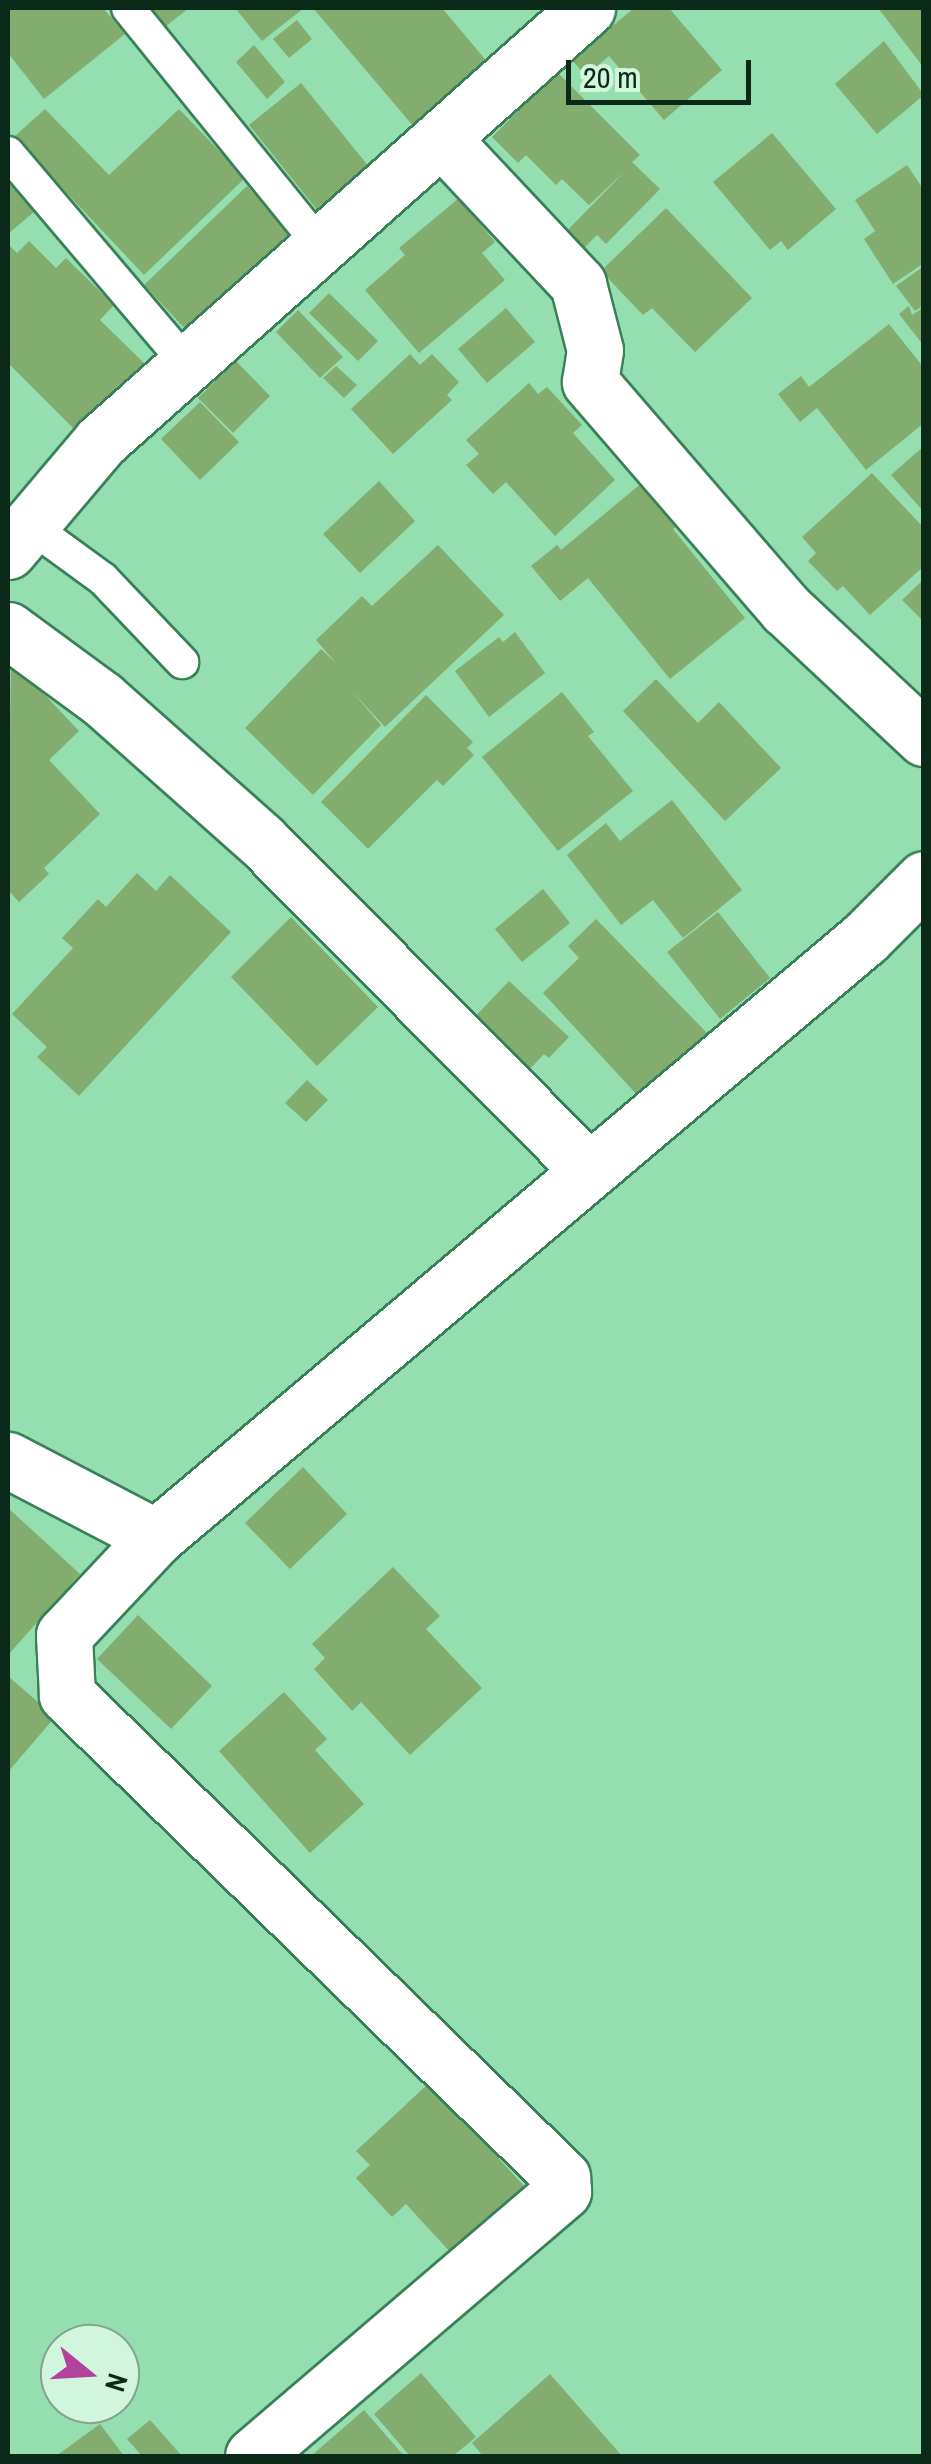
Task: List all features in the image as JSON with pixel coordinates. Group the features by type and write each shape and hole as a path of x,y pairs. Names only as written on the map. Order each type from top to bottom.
{"street":[{"path":"18,538 101,441 587,8"},
{"path":"442,139 578,284 596,350 590,382 786,609 924,738"},
{"path":"8,630 102,698 261,840 589,1170"},
{"path":"253,2456 563,2192 562,2177 67,1695 64,1636 156,1536 865,938 924,879"},
{"path":"8,1460 156,1536"}],"lane":[{"path":"128,8 320,245"},
{"path":"8,153 188,364"},
{"path":"18,538 104,579 182,662"}],"building":[{"path":"8,8 103,8 125,34 44,99 8,53"},
{"path":"151,8 189,8 166,26"},
{"path":"235,8 304,8 262,41"},
{"path":"313,8 442,8 489,64 414,127"},
{"path":"634,8 669,8 722,70 664,120 609,56 586,76 572,60"},
{"path":"878,8 924,8 924,68"},
{"path":"297,20 312,39 289,58 273,39"},
{"path":"884,41 924,95 877,134 835,84"},
{"path":"254,45 285,82 267,99 236,62"},
{"path":"557,72 640,155 632,162 660,189 606,244 597,235 582,250 564,234 625,171 589,205 562,179 556,185 526,155 518,163 492,137"},
{"path":"301,83 370,168 318,211 249,125"},
{"path":"45,109 109,175 179,109 245,178 144,275 14,137"},
{"path":"772,133 836,209 788,250 781,241 770,250 713,182"},
{"path":"907,165 924,190 924,263 893,284 864,239 875,231 855,200"},
{"path":"8,181 35,211 8,234"},
{"path":"247,186 294,236 190,334 144,285"},
{"path":"459,198 495,242 482,253 505,280 419,353 365,290 405,255 399,248"},
{"path":"666,208 752,298 695,352 652,308 643,315 601,271"},
{"path":"29,241 56,268 66,258 114,305 100,320 148,367 80,435 8,363 8,244 17,253"},
{"path":"924,266 924,305 915,311 896,286"},
{"path":"329,293 378,341 358,361 309,313"},
{"path":"909,306 912,315 924,307 924,346 899,314"},
{"path":"506,308 535,342 487,383 458,349"},
{"path":"298,310 343,357 320,378 276,332"},
{"path":"889,324 924,368 924,423 866,470 817,408 800,422 778,394 801,376 809,387"},
{"path":"410,354 420,365 432,354 459,382 447,395 452,400 393,454 351,409"},
{"path":"236,361 270,396 233,433 198,398"},
{"path":"336,366 357,385 344,398 323,378"},
{"path":"529,383 538,394 547,387 582,425 573,433 615,480 555,536 506,482 493,494 466,465 479,454 466,440"},
{"path":"200,402 239,442 200,480 161,439"},
{"path":"924,446 924,512 891,475"},
{"path":"872,473 924,528 924,566 870,615 843,586 837,591 808,561 816,553 802,537"},
{"path":"379,481 415,521 360,573 323,534"},
{"path":"643,482 678,525 673,529 745,618 670,679 588,578 560,601 531,566 557,545 561,550"},
{"path":"438,545 504,615 385,727 350,689 381,725 313,795 245,728 321,649 336,663 316,640 362,596 372,606"},
{"path":"924,579 924,622 902,600"},
{"path":"515,632 545,673 489,717 455,671 499,637 503,642"},
{"path":"11,659 79,731 49,760 100,814 44,868 49,874 19,902 8,890"},
{"path":"656,679 698,723 719,702 781,768 725,821 623,711"},
{"path":"562,692 594,732 588,736 633,791 558,851 482,757"},
{"path":"426,695 473,742 467,748 474,755 443,786 437,780 368,849 321,802"},
{"path":"672,800 742,890 683,938 653,900 621,925 567,855 606,823 620,841"},
{"path":"137,873 156,891 170,875 231,932 79,1096 37,1057 47,1047 12,1014 73,948 62,938 98,899 106,907"},
{"path":"543,889 570,923 522,962 495,929"},
{"path":"718,912 770,978 720,1019 667,952"},
{"path":"291,917 378,1007 317,1066 231,977"},
{"path":"596,919 707,1033 639,1097 543,993 579,958 568,946"},
{"path":"509,981 569,1037 549,1058 544,1054 527,1072 472,1020"},
{"path":"307,1080 328,1100 306,1122 285,1103"},
{"path":"303,1467 347,1514 290,1569 245,1523"},
{"path":"8,1508 80,1574 8,1655"},
{"path":"393,1567 440,1616 426,1629 482,1688 410,1755 361,1702 352,1711 314,1669 325,1658 312,1644"},
{"path":"138,1615 212,1686 171,1729 97,1659"},
{"path":"8,1676 55,1717 8,1772"},
{"path":"284,1692 327,1739 315,1750 364,1804 310,1853 219,1751"},
{"path":"429,2083 525,2187 452,2254 406,2204 392,2217 356,2178 370,2165 356,2151"},
{"path":"421,2373 476,2437 453,2456 410,2456 374,2414"},
{"path":"550,2374 622,2456 483,2456 472,2443"},
{"path":"364,2410 404,2456 311,2456"},
{"path":"150,2420 182,2456 142,2456 127,2439"},
{"path":"100,2424 124,2456 56,2456"}]}
